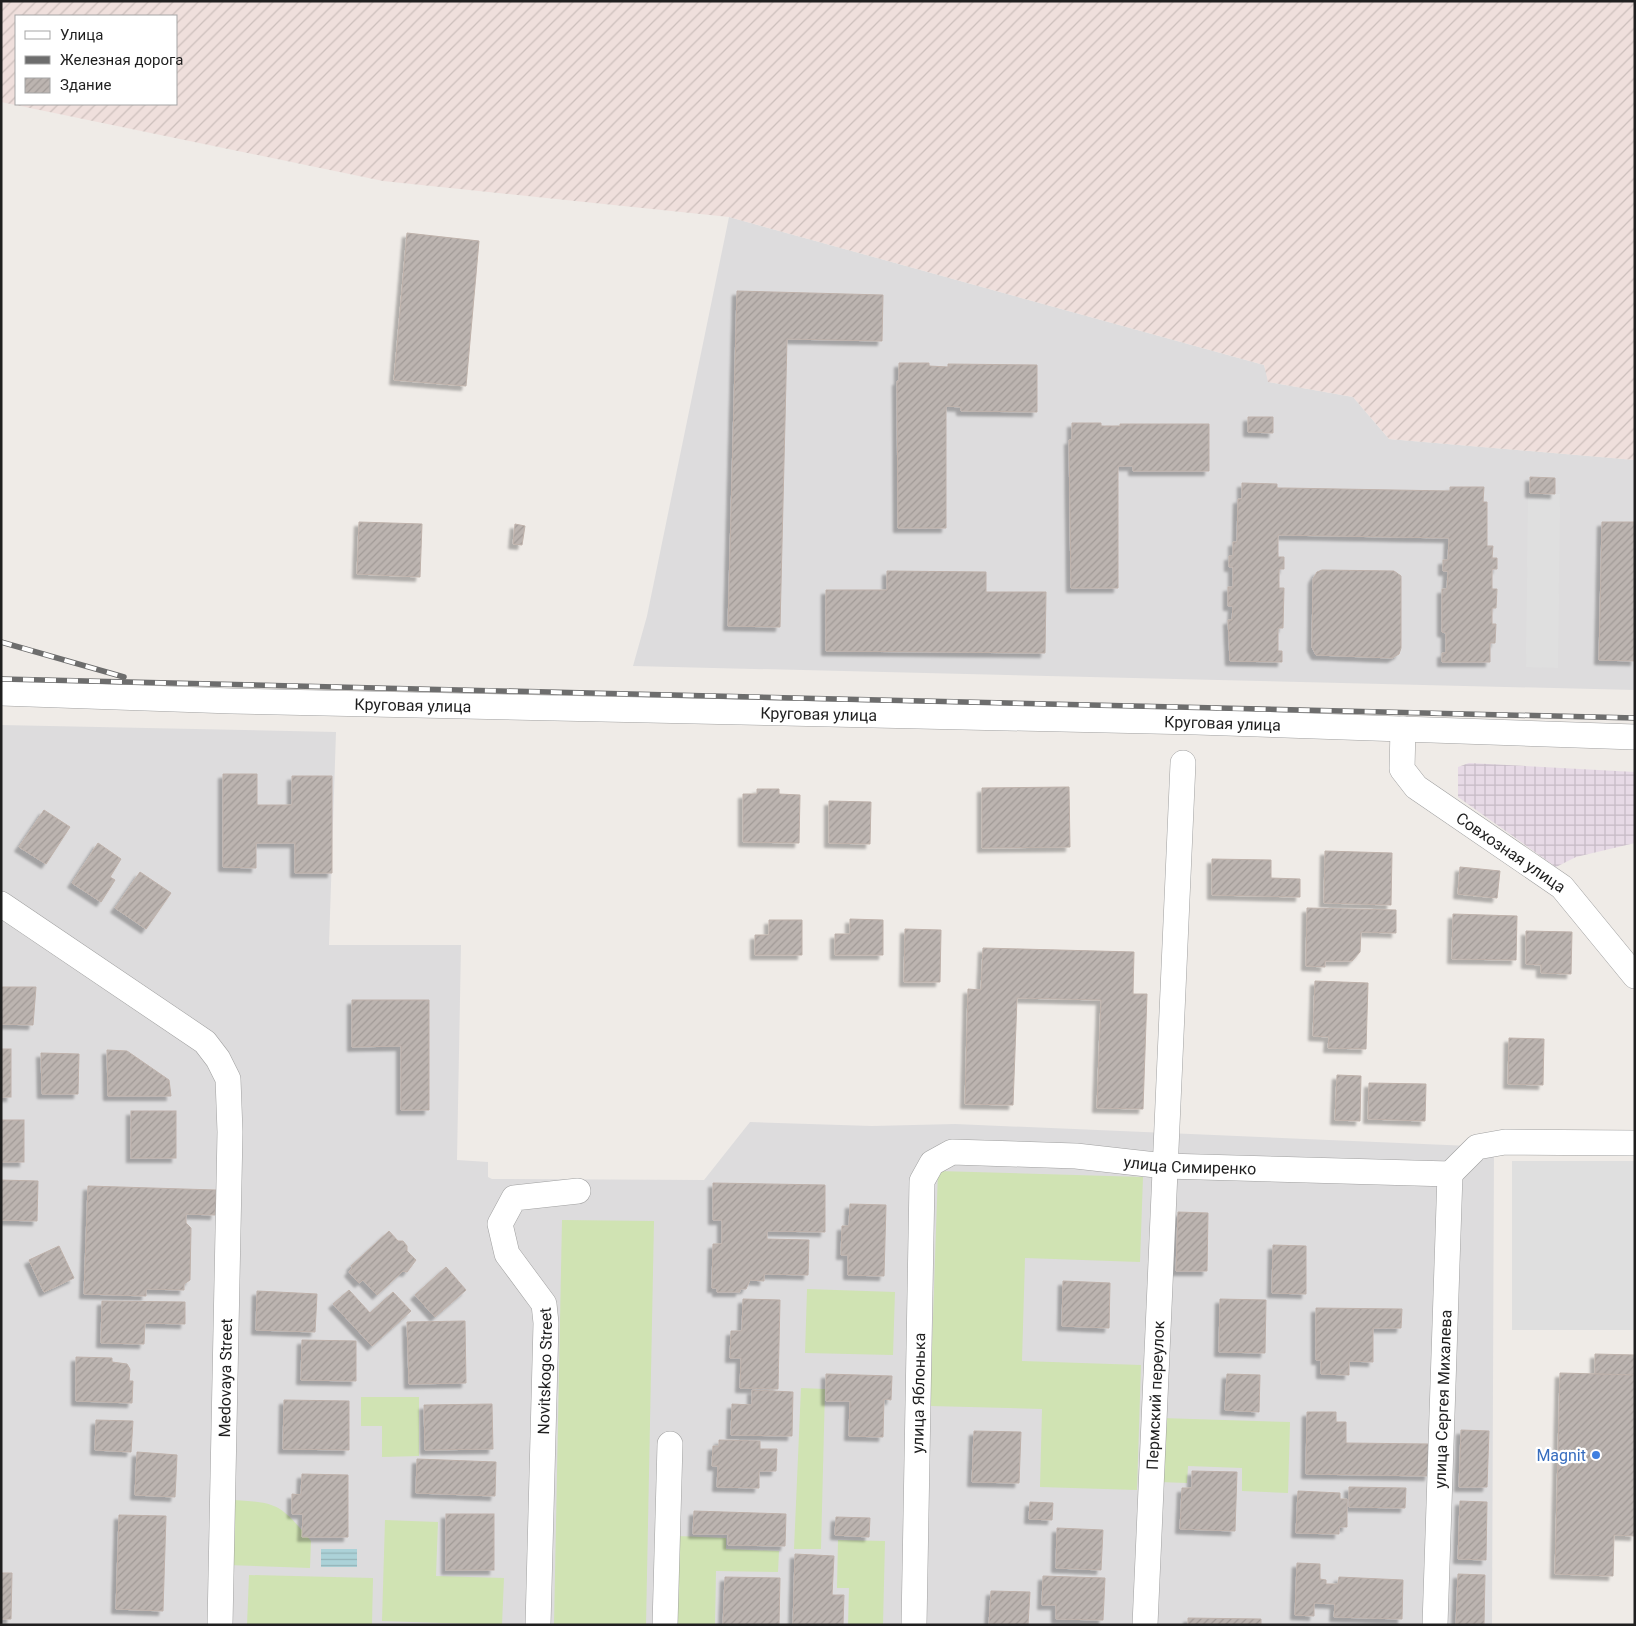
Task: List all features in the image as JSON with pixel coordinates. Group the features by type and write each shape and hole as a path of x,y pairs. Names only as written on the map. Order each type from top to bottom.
{"street":[{"name":"Круговая улица","path":"1,693 232,701 1176,722 1635,738"},
{"name":"Совхозная улица","path":"1404,729 1402,769 1416,787 1562,887 1635,976"},
{"name":"Пермский переулок","path":"1145,1625 1183,763"},
{"name":"Medovaya Street","path":"1,904 204,1042 218,1059 228,1079 230,1132 220,1625"},
{"path":"1450,1174 1477,1147 1505,1142 1635,1143"},
{"name":"улица Симиренко","path":"932,1163 952,1152 1076,1156 1165,1166 1450,1174"},
{"name":"улица Яблонька","path":"914,1625 922,1181 932,1163"},
{"name":"улица Сергея Михалева","path":"1435,1625 1450,1174"},
{"name":"Novitskogo Street","path":"538,1625 546,1323 544,1304 507,1254 500,1224 514,1198 578,1192"},
{"path":"665,1625 670,1444"}],"shaded area":[{"path":"1,1 1635,1 1635,460 1389,439 1353,397 1268,382 1264,365 729,217 383,181 16,105 178,105 178,15 15,15 15,105 1,102"},
{"path":"729,217 1264,365 1269,382 1353,397 1389,439 1635,460 1635,690 633,666 647,616"},
{"path":"1528,494 1560,494 1558,668 1526,667"},
{"path":"1,725 336,732 329,945 461,945 457,1160 488,1162 488,1177 492,1179 704,1180 750,1122 872,1126 955,1124 1494,1147 1492,1625 1,1625"},
{"path":"1469,763 1635,772 1635,843 1576,857 1556,867 1458,797 1458,767"},
{"path":"1512,1161 1635,1161 1635,1330 1512,1330"}],"green space":[{"path":"938,1171 1143,1177 1140,1262 1025,1258 1022,1361 1141,1365 1137,1490 1040,1487 1042,1409 930,1406"},
{"path":"562,1220 654,1221 646,1625 554,1625"},
{"path":"807,1289 895,1292 893,1355 805,1353"},
{"path":"801,1388 825,1389 821,1549 794,1549"},
{"path":"361,1397 419,1397 419,1456 382,1457 382,1426 361,1426"},
{"path":"1161,1418 1290,1422 1288,1493 1242,1491 1242,1468 1188,1466 1187,1483 1159,1482"},
{"path":"230,1500 269,1504 284,1512 311,1541 310,1568 227,1565"},
{"path":"385,1520 438,1522 436,1576 504,1578 502,1625 382,1621"},
{"path":"677,1536 726,1538 726,1549 779,1551 778,1572 716,1571 715,1625 674,1625"},
{"path":"838,1540 885,1541 883,1625 848,1625 849,1588 837,1588"},
{"path":"249,1575 373,1578 372,1625 247,1625"}],"water":[{"path":"321,1549 357,1549 357,1567 321,1567"}],"building":[{"path":"407,233 479,241 466,386 394,380"},
{"path":"737,291 883,295 882,341 787,339 780,627 728,626"},
{"path":"899,363 929,363 929,366 948,367 948,364 1037,365 1037,412 961,411 961,407 946,406 946,528 898,528 897,381 899,381"},
{"path":"1248,417 1273,417 1273,433 1248,432"},
{"path":"1072,423 1101,423 1101,426 1120,426 1120,424 1209,424 1209,471 1133,471 1133,466 1118,466 1118,588 1071,588 1069,440 1072,440"},
{"path":"1530,477 1555,478 1555,494 1530,493"},
{"path":"1242,483 1277,484 1277,488 1450,491 1450,487 1484,487 1483,502 1487,502 1487,546 1493,546 1492,558 1497,558 1497,569 1492,569 1492,589 1497,589 1496,608 1492,608 1492,624 1496,624 1495,643 1490,643 1490,662 1442,662 1442,653 1446,653 1446,633 1442,632 1442,589 1447,589 1448,571 1443,571 1443,560 1448,560 1449,538 1278,535 1278,557 1284,557 1284,569 1279,569 1279,588 1284,588 1283,628 1278,628 1278,651 1282,651 1282,662 1230,661 1228,620 1232,620 1233,606 1228,606 1228,587 1233,587 1233,567 1229,567 1229,556 1233,556 1233,542 1237,542 1238,499 1242,499"},
{"path":"359,522 422,524 420,577 357,574"},
{"path":"1602,522 1635,522 1635,661 1599,660"},
{"path":"515,524 525,526 522,545 513,544"},
{"path":"1322,570 1394,571 1401,576 1401,648 1399,654 1392,658 1316,655 1312,647 1313,579 1317,572"},
{"path":"887,571 986,572 986,592 1046,592 1045,653 826,651 826,590 887,590"},
{"path":"223,774 257,774 257,805 292,805 292,776 332,776 332,873 295,873 295,843 256,843 256,868 223,867"},
{"path":"1069,787 1070,847 982,848 982,788"},
{"path":"757,789 779,789 779,794 800,795 799,843 743,842 743,794 757,794"},
{"path":"829,801 871,802 870,844 829,843"},
{"path":"44,810 70,827 46,864 19,847"},
{"path":"98,843 121,859 110,877 115,880 101,902 72,883"},
{"path":"1325,851 1392,853 1391,905 1324,903"},
{"path":"1212,859 1271,860 1271,878 1300,879 1300,897 1212,895"},
{"path":"1460,867 1500,871 1497,898 1458,894"},
{"path":"140,872 171,893 146,929 115,908"},
{"path":"1307,908 1396,910 1396,933 1361,932 1360,952 1352,961 1325,961 1325,967 1306,966"},
{"path":"1453,914 1517,916 1516,960 1452,959"},
{"path":"850,919 883,920 883,955 835,955 835,934 850,934"},
{"path":"769,920 802,920 802,955 755,955 755,935 769,935"},
{"path":"905,929 941,930 940,982 904,982"},
{"path":"1526,931 1572,932 1571,974 1541,973 1541,965 1526,964"},
{"path":"983,948 1134,952 1133,994 1147,994 1143,1109 1097,1108 1101,1000 1017,998 1013,1105 965,1104 968,989 981,990"},
{"path":"1315,981 1368,983 1366,1049 1328,1048 1329,1037 1313,1036"},
{"path":"1,987 36,987 33,1025 1,1024"},
{"path":"352,1000 429,1000 429,1110 401,1110 401,1046 352,1047"},
{"path":"1509,1038 1544,1039 1543,1085 1508,1084"},
{"path":"1,1049 11,1049 11,1097 1,1097"},
{"path":"107,1050 127,1051 169,1080 171,1096 108,1096"},
{"path":"41,1053 79,1054 78,1094 42,1094"},
{"path":"1337,1075 1361,1076 1360,1121 1335,1120"},
{"path":"1369,1083 1426,1084 1425,1121 1368,1119"},
{"path":"131,1111 176,1111 176,1158 131,1158"},
{"path":"1,1120 24,1120 24,1162 1,1162"},
{"path":"1,1180 38,1181 37,1221 1,1220"},
{"path":"713,1183 825,1185 825,1232 767,1231 767,1239 809,1240 808,1275 764,1274 764,1281 750,1280 746,1289 740,1289 740,1292 717,1292 717,1288 712,1288 713,1244 722,1244 722,1220 713,1220"},
{"path":"88,1186 216,1190 215,1215 186,1214 186,1223 191,1228 190,1280 184,1284 184,1290 146,1289 146,1296 84,1294"},
{"path":"850,1204 886,1205 884,1276 848,1275 848,1255 841,1255 842,1226 849,1226"},
{"path":"1178,1212 1208,1213 1207,1271 1176,1271"},
{"path":"389,1231 398,1241 403,1241 407,1246 407,1251 416,1260 407,1272 403,1271 377,1295 363,1280 359,1283 349,1272 352,1268 351,1266"},
{"path":"1273,1245 1306,1246 1306,1294 1272,1293"},
{"path":"59,1246 74,1278 44,1292 29,1260"},
{"path":"446,1267 466,1290 435,1317 415,1295"},
{"path":"1063,1281 1110,1283 1109,1328 1062,1326"},
{"path":"349,1290 370,1313 393,1292 411,1311 372,1346 333,1304"},
{"path":"257,1291 317,1294 315,1332 256,1330"},
{"path":"743,1299 780,1300 778,1389 740,1388 741,1358 730,1358 731,1331 742,1331"},
{"path":"1220,1299 1266,1300 1265,1353 1219,1352"},
{"path":"102,1301 185,1302 185,1324 145,1323 144,1344 101,1343"},
{"path":"1316,1308 1402,1309 1401,1328 1373,1328 1373,1362 1349,1361 1349,1375 1321,1374 1321,1360 1316,1360"},
{"path":"465,1321 466,1383 409,1384 407,1322"},
{"path":"302,1340 356,1341 356,1381 301,1380"},
{"path":"1595,1354 1635,1355 1634,1375 1595,1374"},
{"path":"76,1357 112,1358 112,1362 127,1364 130,1369 129,1381 133,1381 132,1403 76,1401"},
{"name":"Magnit","path":"1560,1373 1635,1375 1635,1536 1614,1535 1613,1576 1555,1574"},
{"path":"826,1374 892,1376 891,1400 884,1399 883,1437 849,1436 850,1401 826,1401"},
{"path":"1227,1374 1260,1375 1259,1412 1225,1410"},
{"path":"752,1390 793,1392 792,1436 731,1435 732,1404 752,1405"},
{"path":"284,1400 349,1401 349,1450 283,1449"},
{"path":"492,1404 493,1449 425,1450 424,1405"},
{"path":"1307,1412 1336,1412 1336,1422 1346,1422 1346,1443 1430,1444 1429,1476 1306,1474"},
{"path":"96,1420 133,1421 131,1452 95,1450"},
{"path":"1461,1430 1489,1431 1487,1487 1459,1487"},
{"path":"974,1431 1021,1432 1019,1483 972,1482"},
{"path":"719,1440 760,1441 760,1449 777,1449 776,1471 759,1471 759,1488 717,1487 718,1466 712,1466 713,1446 719,1446"},
{"path":"137,1452 177,1455 175,1497 135,1495"},
{"path":"417,1459 496,1462 495,1496 416,1493"},
{"path":"1192,1471 1237,1472 1235,1531 1180,1529 1182,1488 1192,1488"},
{"path":"302,1474 348,1475 348,1537 302,1537 303,1514 292,1514 292,1494 301,1495"},
{"path":"1349,1487 1406,1488 1405,1508 1349,1507"},
{"path":"1298,1491 1340,1493 1340,1499 1347,1499 1347,1527 1339,1527 1339,1534 1296,1533"},
{"path":"1460,1501 1487,1502 1486,1560 1458,1559"},
{"path":"1030,1502 1053,1503 1052,1520 1029,1519"},
{"path":"694,1511 786,1514 785,1546 728,1545 728,1534 693,1534"},
{"path":"446,1514 494,1514 494,1570 446,1570"},
{"path":"119,1515 166,1516 163,1611 116,1609"},
{"path":"836,1517 870,1518 869,1537 835,1535"},
{"path":"1057,1528 1103,1530 1101,1570 1056,1568"},
{"path":"795,1554 834,1556 832,1595 844,1595 843,1625 793,1625"},
{"path":"1297,1563 1320,1564 1320,1579 1326,1580 1326,1584 1338,1584 1339,1577 1403,1580 1402,1619 1334,1617 1335,1604 1314,1603 1314,1616 1295,1615"},
{"path":"1,1573 12,1573 11,1619 1,1619"},
{"path":"1458,1574 1485,1575 1484,1625 1456,1625"},
{"path":"1043,1576 1105,1578 1103,1620 1056,1619 1056,1605 1042,1605"},
{"path":"725,1577 780,1578 779,1625 723,1625"},
{"path":"991,1591 1030,1592 1028,1625 989,1625"},
{"path":"1188,1618 1261,1619 1261,1625 1188,1625"}],"railway":[{"path":"1,642 124,677"},
{"path":"1,679 1635,718"}],"place":[{"name":"Magnit","path":"1596,1455"}]}
